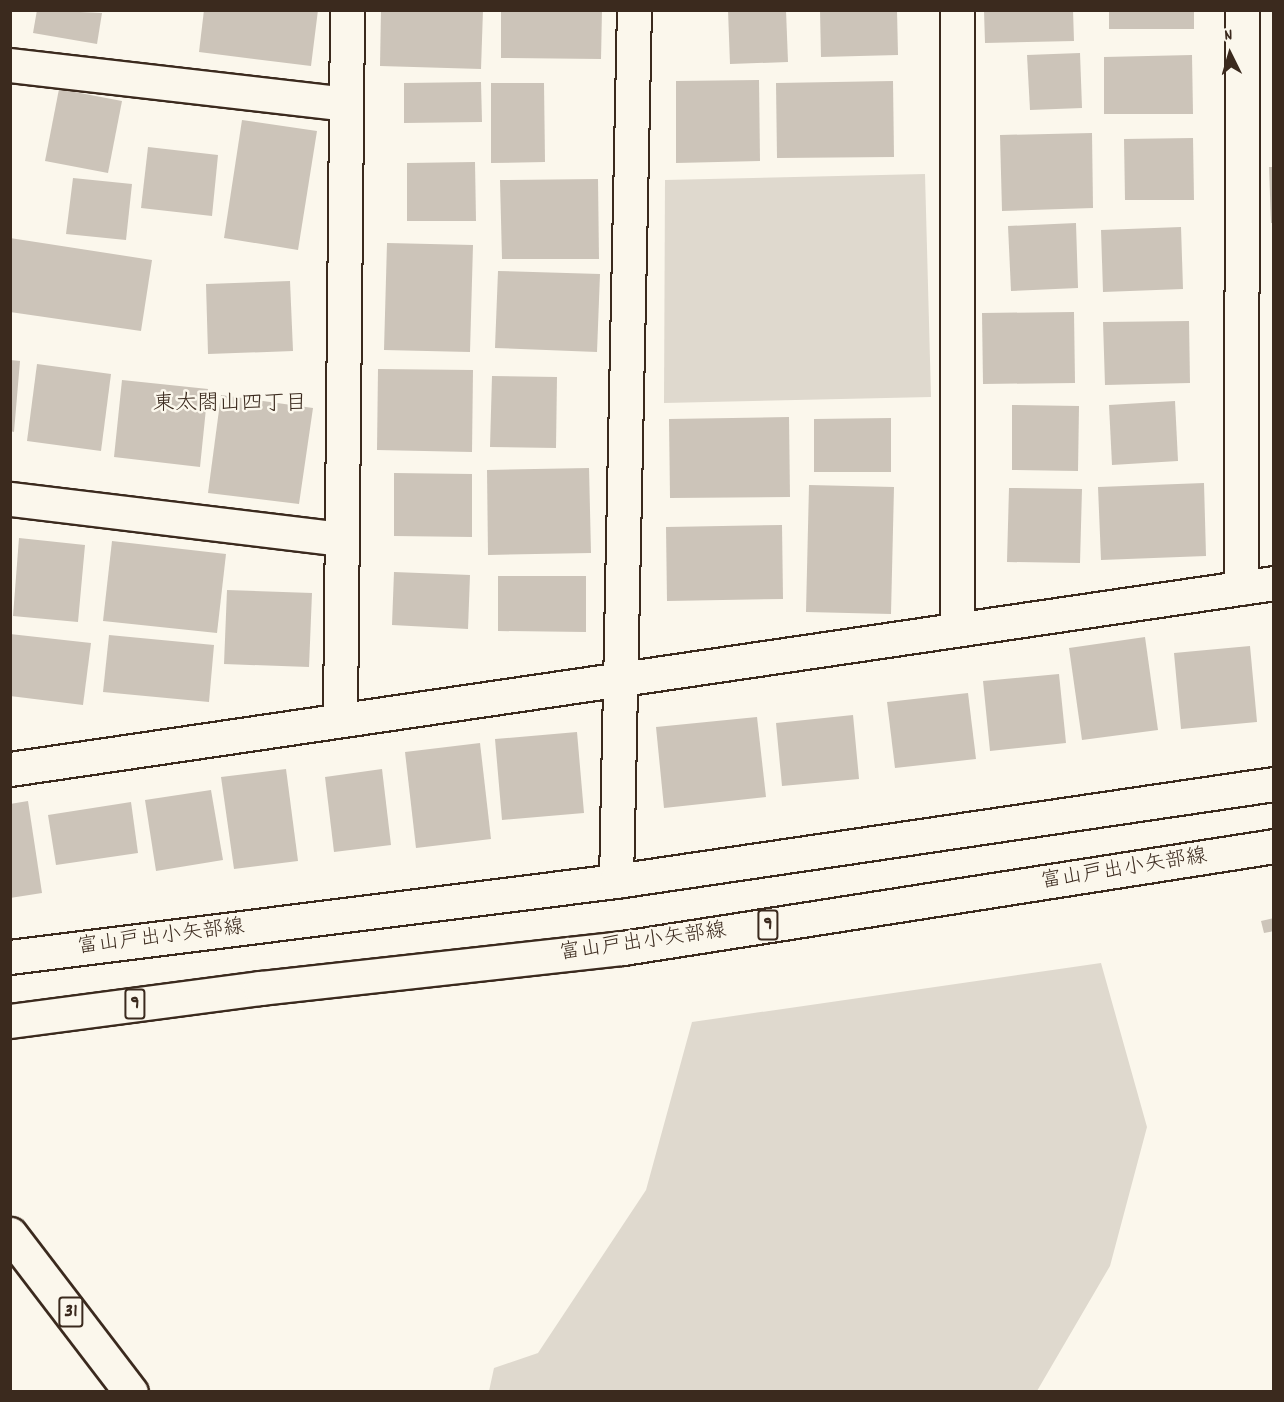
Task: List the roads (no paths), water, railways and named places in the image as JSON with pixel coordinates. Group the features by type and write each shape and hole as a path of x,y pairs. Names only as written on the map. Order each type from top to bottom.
{"street":[{"path":"340,717 346,10"},
{"path":"616,881 634,10"},
{"path":"957,10 957,628"},
{"path":"1242,10 1242,588"},
{"path":"10,65 345,104"},
{"path":"10,499 341,539"},
{"path":"10,769 620,675 1274,583"},
{"name":"富山戸出小矢部線","path":"10,957 616,881 1274,784"},
{"name":"富山戸出小矢部線","path":"10,1021 260,988 623,948 1274,846"},
{"name":"31","path":"10,1234 131,1392"}],"district":[{"name":"東太閤山四丁目","path":"230,405"}]}
